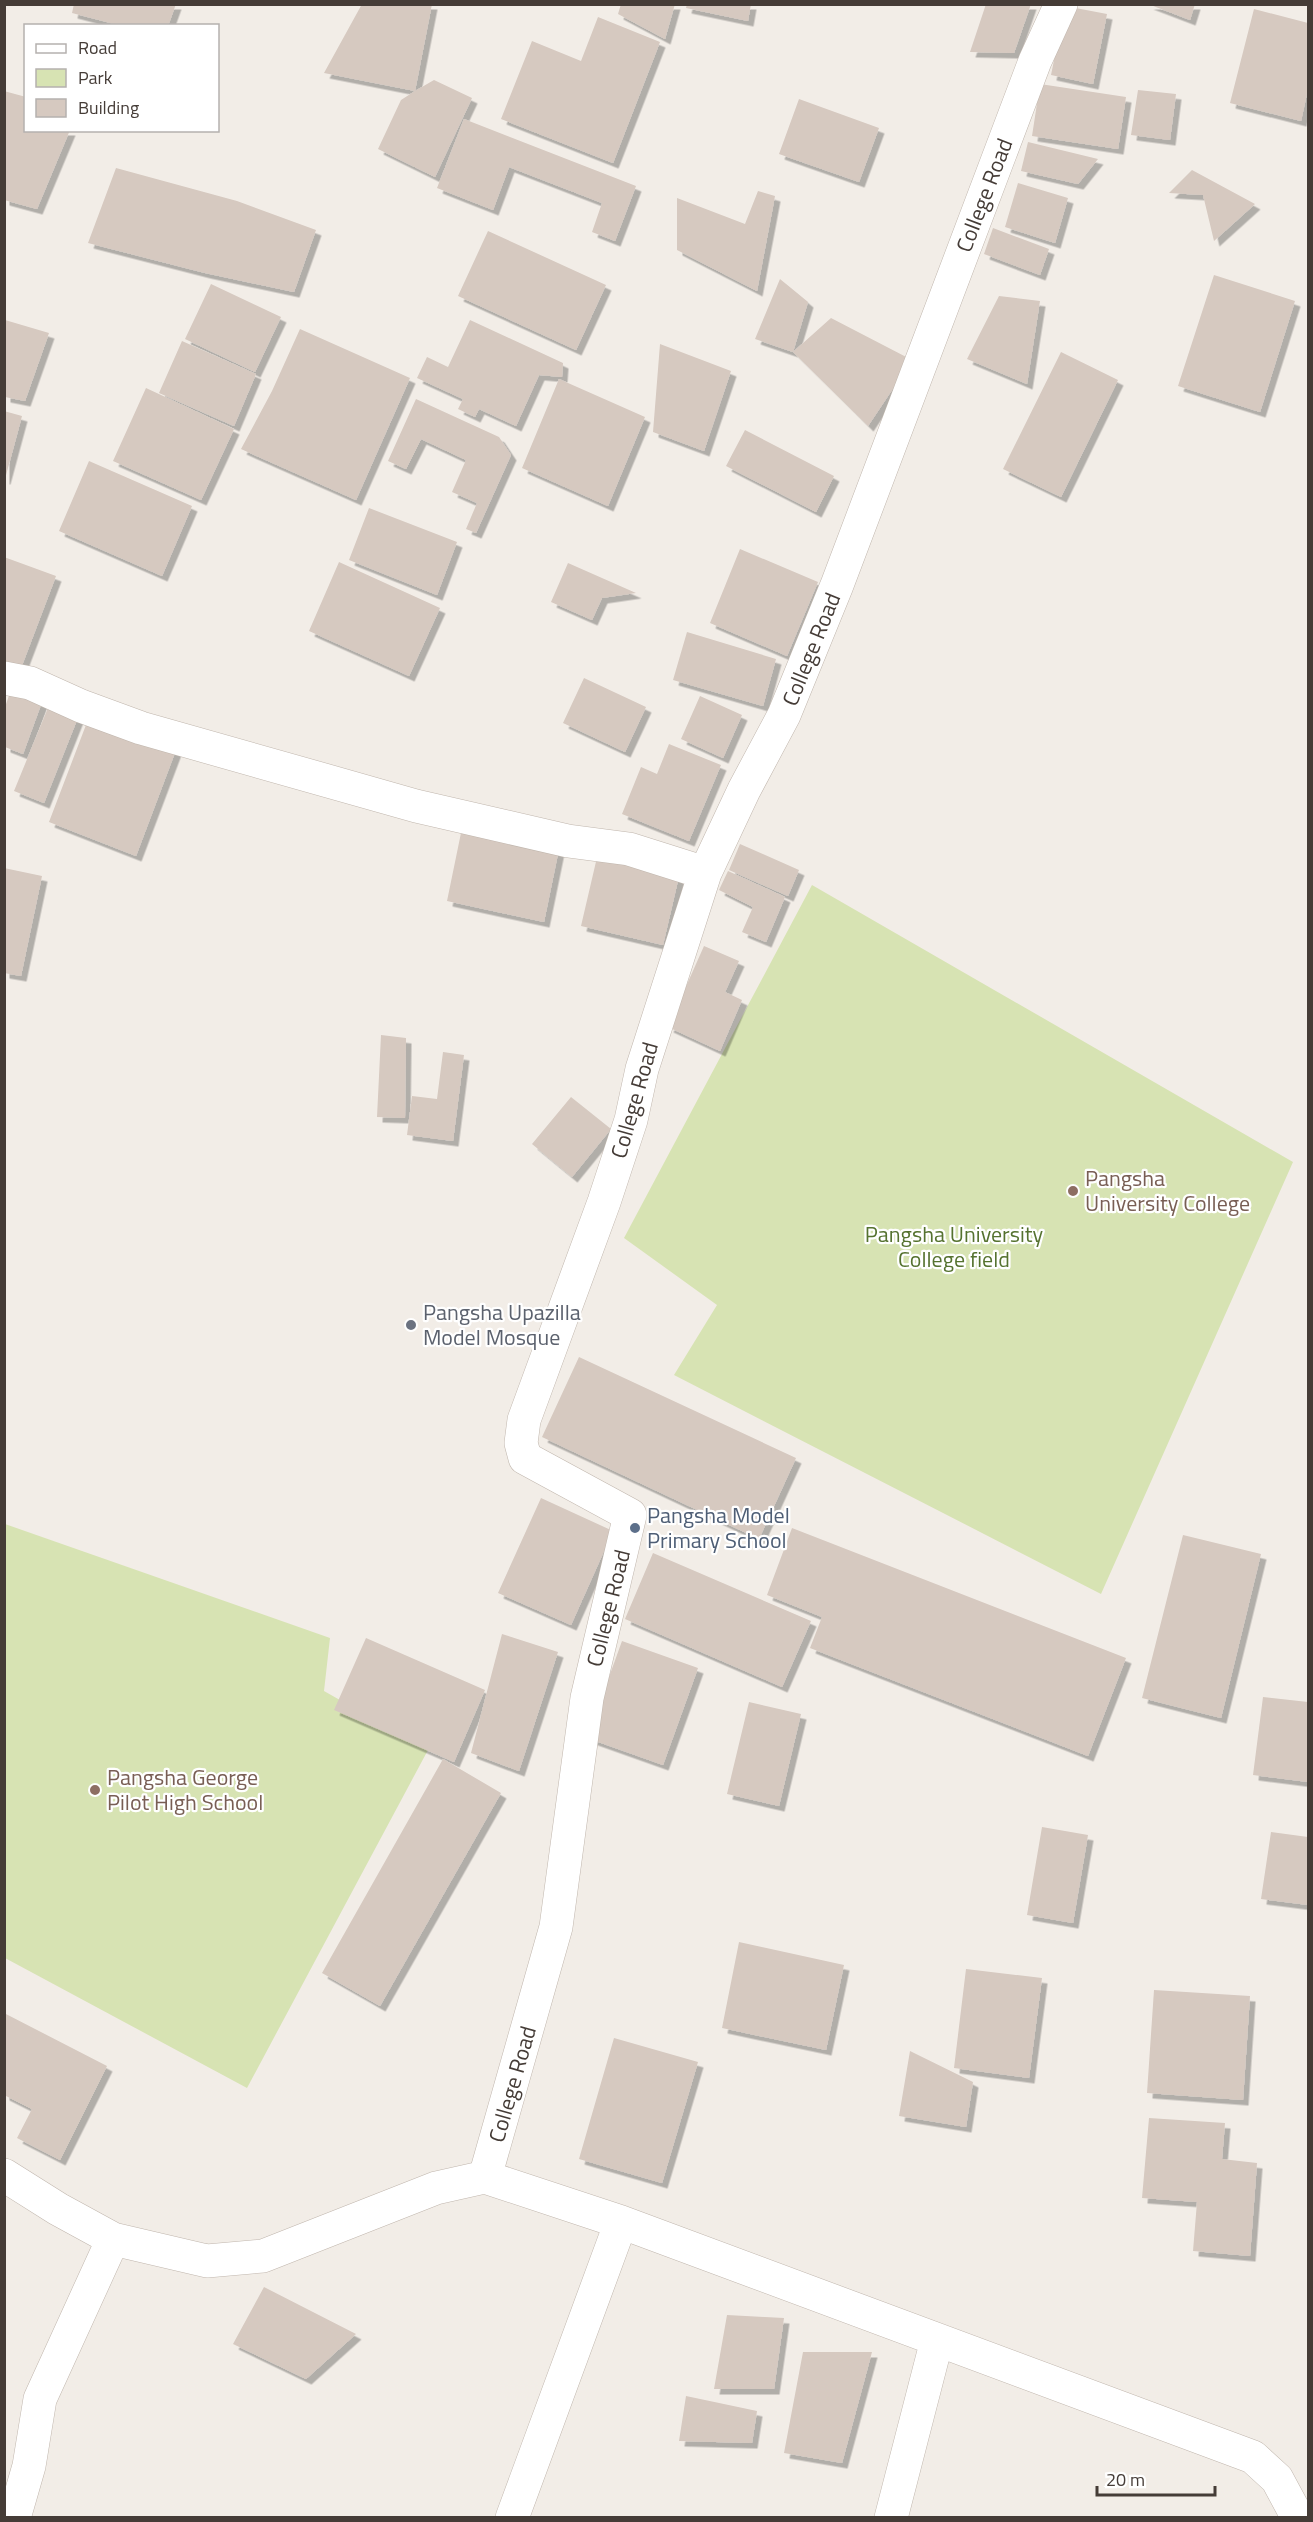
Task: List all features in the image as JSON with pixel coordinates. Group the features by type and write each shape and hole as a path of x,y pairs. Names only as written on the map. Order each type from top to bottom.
{"street":[{"name":"College Road","path":"485,2177 556,1927 587,1698 630,1515 525,1458 521,1443 524,1420 631,1120 642,1069 705,873 744,790 789,704 837,585 1035,61 1061,4"},
{"path":"4,678 30,683 81,706 141,728 416,806 568,842 629,849 705,873"},
{"path":"4,2175 58,2209 113,2239 207,2261 263,2256 436,2188 485,2177 621,2222 1253,2457 1276,2479 1298,2517"},
{"path":"512,2517 621,2222"},
{"path":"14,2517 29,2466 40,2399 113,2239"},
{"path":"891,2517 937,2340"}],"green space":[{"name":"Pangsha University College field","path":"812,885 1293,1162 1101,1594 674,1375 717,1305 624,1238"},
{"path":"5,1524 330,1638 324,1691 428,1750 247,2088 5,1958"}],"building":[{"path":"74,4 176,4 169,24 114,24 72,13"},
{"path":"362,4 432,4 415,91 324,73"},
{"path":"621,4 675,4 665,39 618,14"},
{"path":"687,4 751,4 748,21 686,8"},
{"path":"986,4 1031,4 1014,53 970,52"},
{"path":"1148,4 1195,4 1190,20"},
{"path":"1065,6 1107,14 1093,84 1051,75"},
{"path":"1254,9 1308,23 1308,89 1301,121 1230,103"},
{"path":"598,17 660,42 613,163 501,119 532,41 581,61"},
{"path":"434,80 472,98 435,177 378,149 401,100"},
{"path":"1040,84 1126,97 1118,149 1032,136"},
{"path":"1138,90 1176,94 1170,140 1131,135"},
{"path":"4,91 24,96 24,132 69,132 37,209 4,200"},
{"path":"799,99 879,128 859,182 779,154"},
{"path":"464,119 636,186 615,241 592,232 602,203 509,167 493,210 437,188"},
{"path":"1028,142 1098,159 1078,184 1021,171"},
{"path":"116,168 237,201 316,230 294,292 205,273 88,243"},
{"path":"1192,170 1255,204 1214,241 1203,195 1169,193"},
{"path":"1018,183 1068,198 1055,243 1005,227"},
{"path":"758,191 775,196 757,291 677,250 677,198 745,224"},
{"path":"993,228 1049,249 1040,275 984,254"},
{"path":"488,231 606,285 576,350 458,296"},
{"path":"1214,275 1295,301 1260,412 1178,386"},
{"path":"780,279 808,302 793,352 755,339"},
{"path":"211,284 281,317 255,372 185,339"},
{"path":"999,296 1040,301 1027,384 967,359"},
{"path":"831,318 912,360 868,426 793,352"},
{"path":"5,320 49,333 25,401 5,397"},
{"path":"470,320 563,363 562,377 539,375 516,426 479,409 475,417 458,409 463,399 417,378 427,357 448,367"},
{"path":"300,329 410,378 356,500 241,449 272,391"},
{"path":"182,341 256,374 234,426 159,393"},
{"path":"660,344 731,371 704,451 653,432"},
{"path":"1061,352 1118,380 1061,497 1003,469"},
{"path":"559,379 645,417 608,506 522,468"},
{"path":"146,388 234,429 201,500 113,461"},
{"path":"416,399 499,437 511,455 476,533 466,529 477,503 452,492 466,460 421,439 406,469 388,461"},
{"path":"4,411 22,416 5,479 4,479"},
{"path":"745,430 834,476 816,512 726,466"},
{"path":"89,461 192,506 162,576 59,531"},
{"path":"369,508 457,542 437,595 349,560"},
{"path":"740,549 818,582 787,656 710,623"},
{"path":"4,557 56,576 18,676 4,671"},
{"path":"339,562 440,608 409,676 309,631"},
{"path":"568,563 636,593 602,598 592,620 551,602"},
{"path":"687,632 776,659 763,706 673,680"},
{"path":"584,678 646,707 625,752 563,723"},
{"path":"11,690 42,702 23,754 5,747 5,707"},
{"path":"700,696 742,715 723,758 681,739"},
{"path":"50,703 79,715 44,803 14,791"},
{"path":"89,717 176,750 136,856 49,822"},
{"path":"669,744 721,765 689,841 622,814 641,767 657,774"},
{"path":"462,828 559,849 544,922 447,901"},
{"path":"740,844 799,870 788,896 729,870"},
{"path":"598,853 680,872 663,945 581,926"},
{"path":"4,868 42,876 21,976 4,973"},
{"path":"728,871 785,897 766,942 742,932 753,907 719,890"},
{"path":"704,946 739,961 725,992 742,1000 720,1051 668,1027"},
{"path":"381,1035 406,1038 405,1118 377,1117"},
{"path":"443,1052 464,1055 453,1141 407,1135 412,1096 437,1099"},
{"path":"571,1097 611,1129 572,1177 532,1144"},
{"path":"579,1357 796,1458 759,1539 542,1437"},
{"path":"541,1498 613,1531 571,1625 498,1593"},
{"path":"792,1528 1126,1658 1088,1756 810,1648 822,1617 767,1595"},
{"path":"1183,1535 1261,1554 1221,1718 1142,1698"},
{"path":"653,1553 811,1621 782,1687 625,1619"},
{"path":"502,1634 558,1652 519,1771 471,1753"},
{"path":"366,1638 485,1690 454,1762 334,1710"},
{"path":"622,1641 698,1668 663,1765 587,1738"},
{"path":"1263,1697 1308,1702 1308,1782 1253,1775"},
{"path":"749,1702 801,1714 779,1806 727,1794"},
{"path":"443,1759 501,1793 380,2006 322,1973"},
{"path":"1042,1827 1088,1835 1073,1923 1027,1915"},
{"path":"1271,1832 1308,1837 1308,1905 1261,1899"},
{"path":"739,1942 844,1965 826,2050 722,2028"},
{"path":"966,1969 1042,1978 1029,2078 954,2068"},
{"path":"1154,1990 1250,1996 1243,2100 1147,2093"},
{"path":"4,2013 107,2066 60,2160 17,2138 32,2109 4,2095"},
{"path":"614,2038 698,2062 662,2183 579,2159"},
{"path":"910,2051 973,2082 966,2127 899,2116"},
{"path":"1149,2118 1225,2123 1222,2159 1257,2163 1250,2256 1193,2251 1197,2202 1142,2198"},
{"path":"264,2287 356,2334 306,2379 233,2344"},
{"path":"727,2315 784,2318 774,2389 714,2389"},
{"path":"803,2352 872,2352 842,2463 784,2453"},
{"path":"686,2396 757,2411 752,2443 679,2441"}],"place":[{"name":"Pangsha University College","path":"1073,1191"},
{"name":"Pangsha Upazilla Model Mosque","path":"411,1325"},
{"name":"Pangsha Model Primary School","path":"635,1528"},
{"name":"Pangsha George Pilot High School","path":"95,1790"}]}
